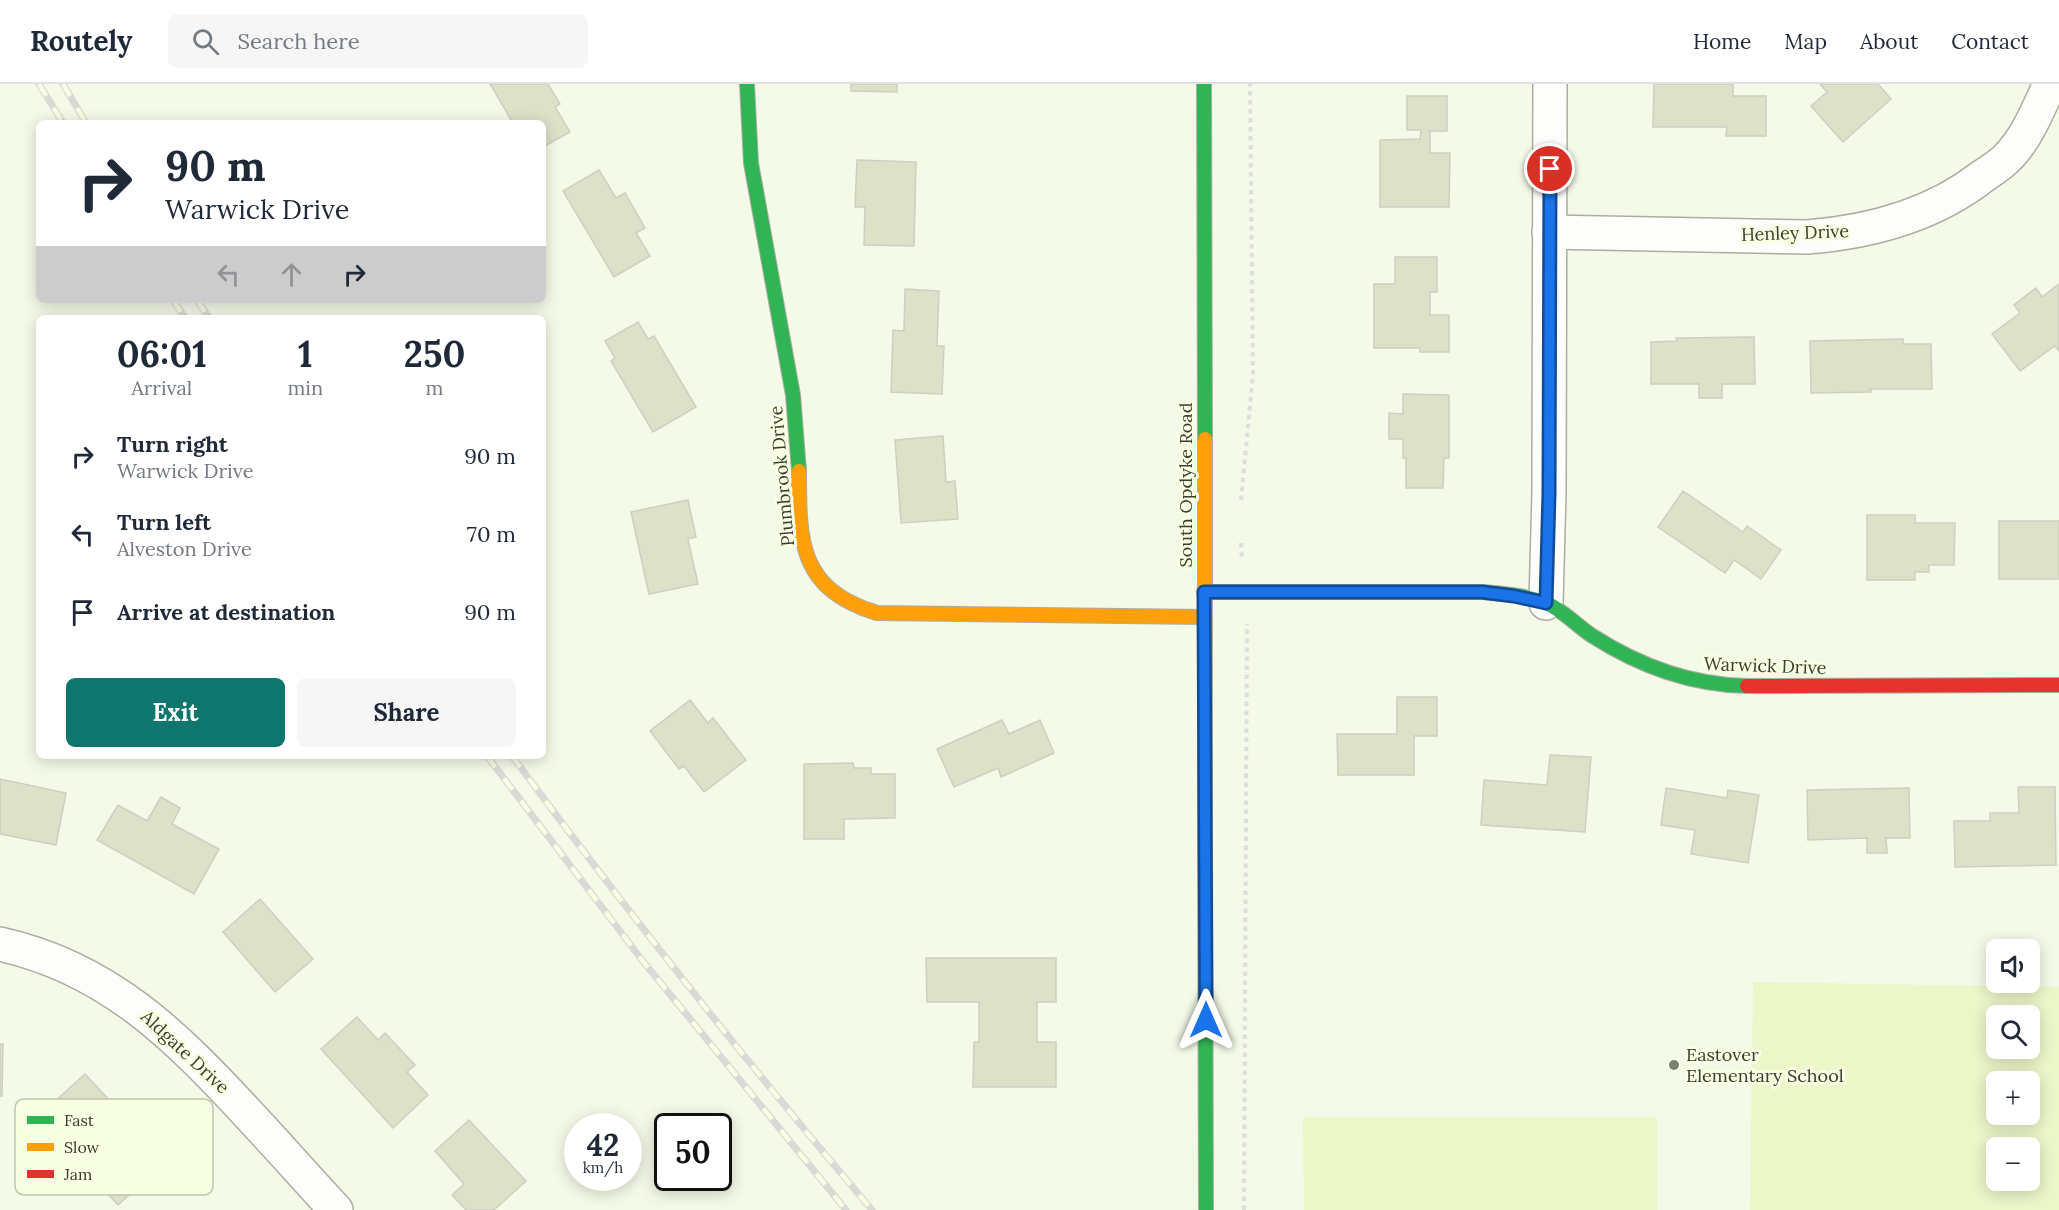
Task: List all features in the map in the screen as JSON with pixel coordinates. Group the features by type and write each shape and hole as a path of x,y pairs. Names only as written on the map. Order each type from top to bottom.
{"street":[{"name":"Plumbrook Drive","path":"747,84 750,140 759,218 793,395 799,452 803,542 813,570 825,585 860,608 877,613 1204,617"},
{"name":"South Opdyke Road","path":"1204,84 1206,1210"},
{"path":"1546,603 1549,493 1550,84"},
{"name":"Henley Drive","path":"1549,232 1807,237 1872,228 1906,218 1939,205 1973,184 2008,157 2022,140 2050,84"},
{"name":"Warwick Drive","path":"1204,592 1482,592 1514,596 1546,603 1625,657 1651,669 1704,684 1733,686 2059,685"},
{"name":"Aldgate Drive","path":"0,944 59,962 121,995 148,1015 219,1083 336,1210"}],"path":[{"path":"1240,510 1253,374 1250,84"},
{"path":"1240,540 1242,561"},
{"path":"1244,1210 1245,633 1247,619"}],"green space":[{"path":"1753,982 1986,986 1986,993 2040,993 2040,987 2059,987 2059,1210 1750,1210"},
{"path":"1303,1117 1657,1117 1657,1210 1304,1210"}],"building":[{"path":"490,84 548,84 560,104 555,107 570,132 546,145 546,120 511,120"},
{"path":"851,84 897,84 897,92 851,91"},
{"path":"1654,84 1733,84 1733,96 1766,96 1766,136 1726,136 1727,127 1653,127"},
{"path":"1820,84 1878,84 1891,99 1843,142 1811,106 1827,92"},
{"path":"1407,96 1447,96 1447,131 1430,131 1430,153 1450,153 1449,207 1380,207 1380,140 1420,139 1421,130 1407,130"},
{"path":"857,160 916,162 914,246 864,245 865,207 855,207"},
{"path":"599,170 616,198 625,193 645,228 636,233 650,256 614,277 563,191"},
{"path":"1395,257 1437,257 1437,292 1430,292 1430,315 1449,315 1449,352 1420,352 1420,348 1374,348 1374,284 1395,284"},
{"path":"2059,284 2059,351 2055,346 2020,371 1992,334 2020,313 2014,305 2036,288 2042,297"},
{"path":"905,289 939,291 937,346 944,346 942,394 891,392 893,330 904,331"},
{"path":"638,322 648,339 654,336 696,407 653,432 611,361 615,358 605,341"},
{"path":"1754,337 1755,384 1722,384 1722,398 1699,398 1699,384 1651,384 1651,342 1677,341 1676,338"},
{"path":"1903,339 1903,344 1931,344 1932,389 1870,389 1871,392 1811,393 1810,341"},
{"path":"1403,394 1449,395 1449,458 1444,458 1443,488 1406,488 1406,458 1403,458 1403,439 1389,439 1389,413 1403,414"},
{"path":"943,436 946,482 955,481 958,519 901,523 895,440"},
{"path":"1683,491 1743,532 1747,526 1781,550 1761,579 1734,560 1725,573 1658,527"},
{"path":"688,500 696,537 688,539 698,584 649,594 631,512"},
{"path":"1867,515 1915,515 1915,523 1955,523 1954,565 1929,565 1929,572 1915,572 1915,580 1867,580"},
{"path":"1999,521 2059,521 2059,579 1999,579"},
{"path":"1397,697 1437,697 1437,736 1414,736 1414,775 1338,775 1337,734 1397,734"},
{"path":"690,700 708,723 713,718 746,760 704,792 684,766 679,769 650,731"},
{"path":"1002,720 1009,734 1040,720 1054,753 1001,777 998,768 954,787 937,749"},
{"path":"1550,755 1591,757 1585,832 1481,825 1484,780 1547,785"},
{"path":"853,763 854,768 871,768 871,774 895,774 895,818 844,819 844,839 804,839 804,764"},
{"path":"0,779 66,793 56,845 0,834"},
{"path":"2018,787 2055,787 2056,865 1955,867 1954,821 1990,821 1990,813 2019,813"},
{"path":"1666,788 1727,798 1728,790 1759,795 1748,863 1691,854 1695,830 1661,825"},
{"path":"1909,788 1910,838 1886,838 1887,853 1867,853 1867,838 1808,840 1807,790"},
{"path":"161,797 180,808 172,824 219,849 194,894 97,840 118,805 147,821"},
{"path":"260,899 313,959 275,992 223,932"},
{"path":"926,958 1056,958 1056,1002 1037,1002 1037,1042 1056,1042 1056,1087 973,1087 974,1042 979,1042 979,1002 927,1002"},
{"path":"357,1017 378,1040 385,1033 415,1065 407,1072 428,1095 393,1128 321,1049"},
{"path":"0,1044 3,1044 2,1096 0,1096"},
{"path":"85,1074 108,1099 57,1099"},
{"path":"469,1120 526,1181 494,1210 466,1210 452,1195 464,1184 435,1151"},
{"path":"109,1195 129,1195 118,1205"}],"railway":[{"path":"39,84 61,120"},
{"path":"63,84 84,120"},
{"path":"175,303 183,315"},
{"path":"199,303 207,315"},
{"path":"489,759 642,960 846,1210"},
{"path":"514,759 688,986 872,1210"}],"traffic: fast":[{"path":"747,84 751,163 793,395 799,471"},
{"path":"1204,84 1205,439"},
{"path":"1204,592 1482,592 1506,594 1538,600 1552,606 1609,646 1665,672 1705,682 1747,686"},
{"path":"1205,848 1206,1210"}],"traffic: slow":[{"path":"1205,439 1205,848"},
{"path":"799,471 800,520 809,560 818,576 832,591 851,603 877,613 1205,617"}],"traffic: jam":[{"path":"1747,686 2059,685"}],"place":[{"name":"Eastover Elementary School","path":"1674,1065"}],"route":[{"path":"1206,1020 1204,592 1482,592 1546,603 1549,493 1550,169"}]}
